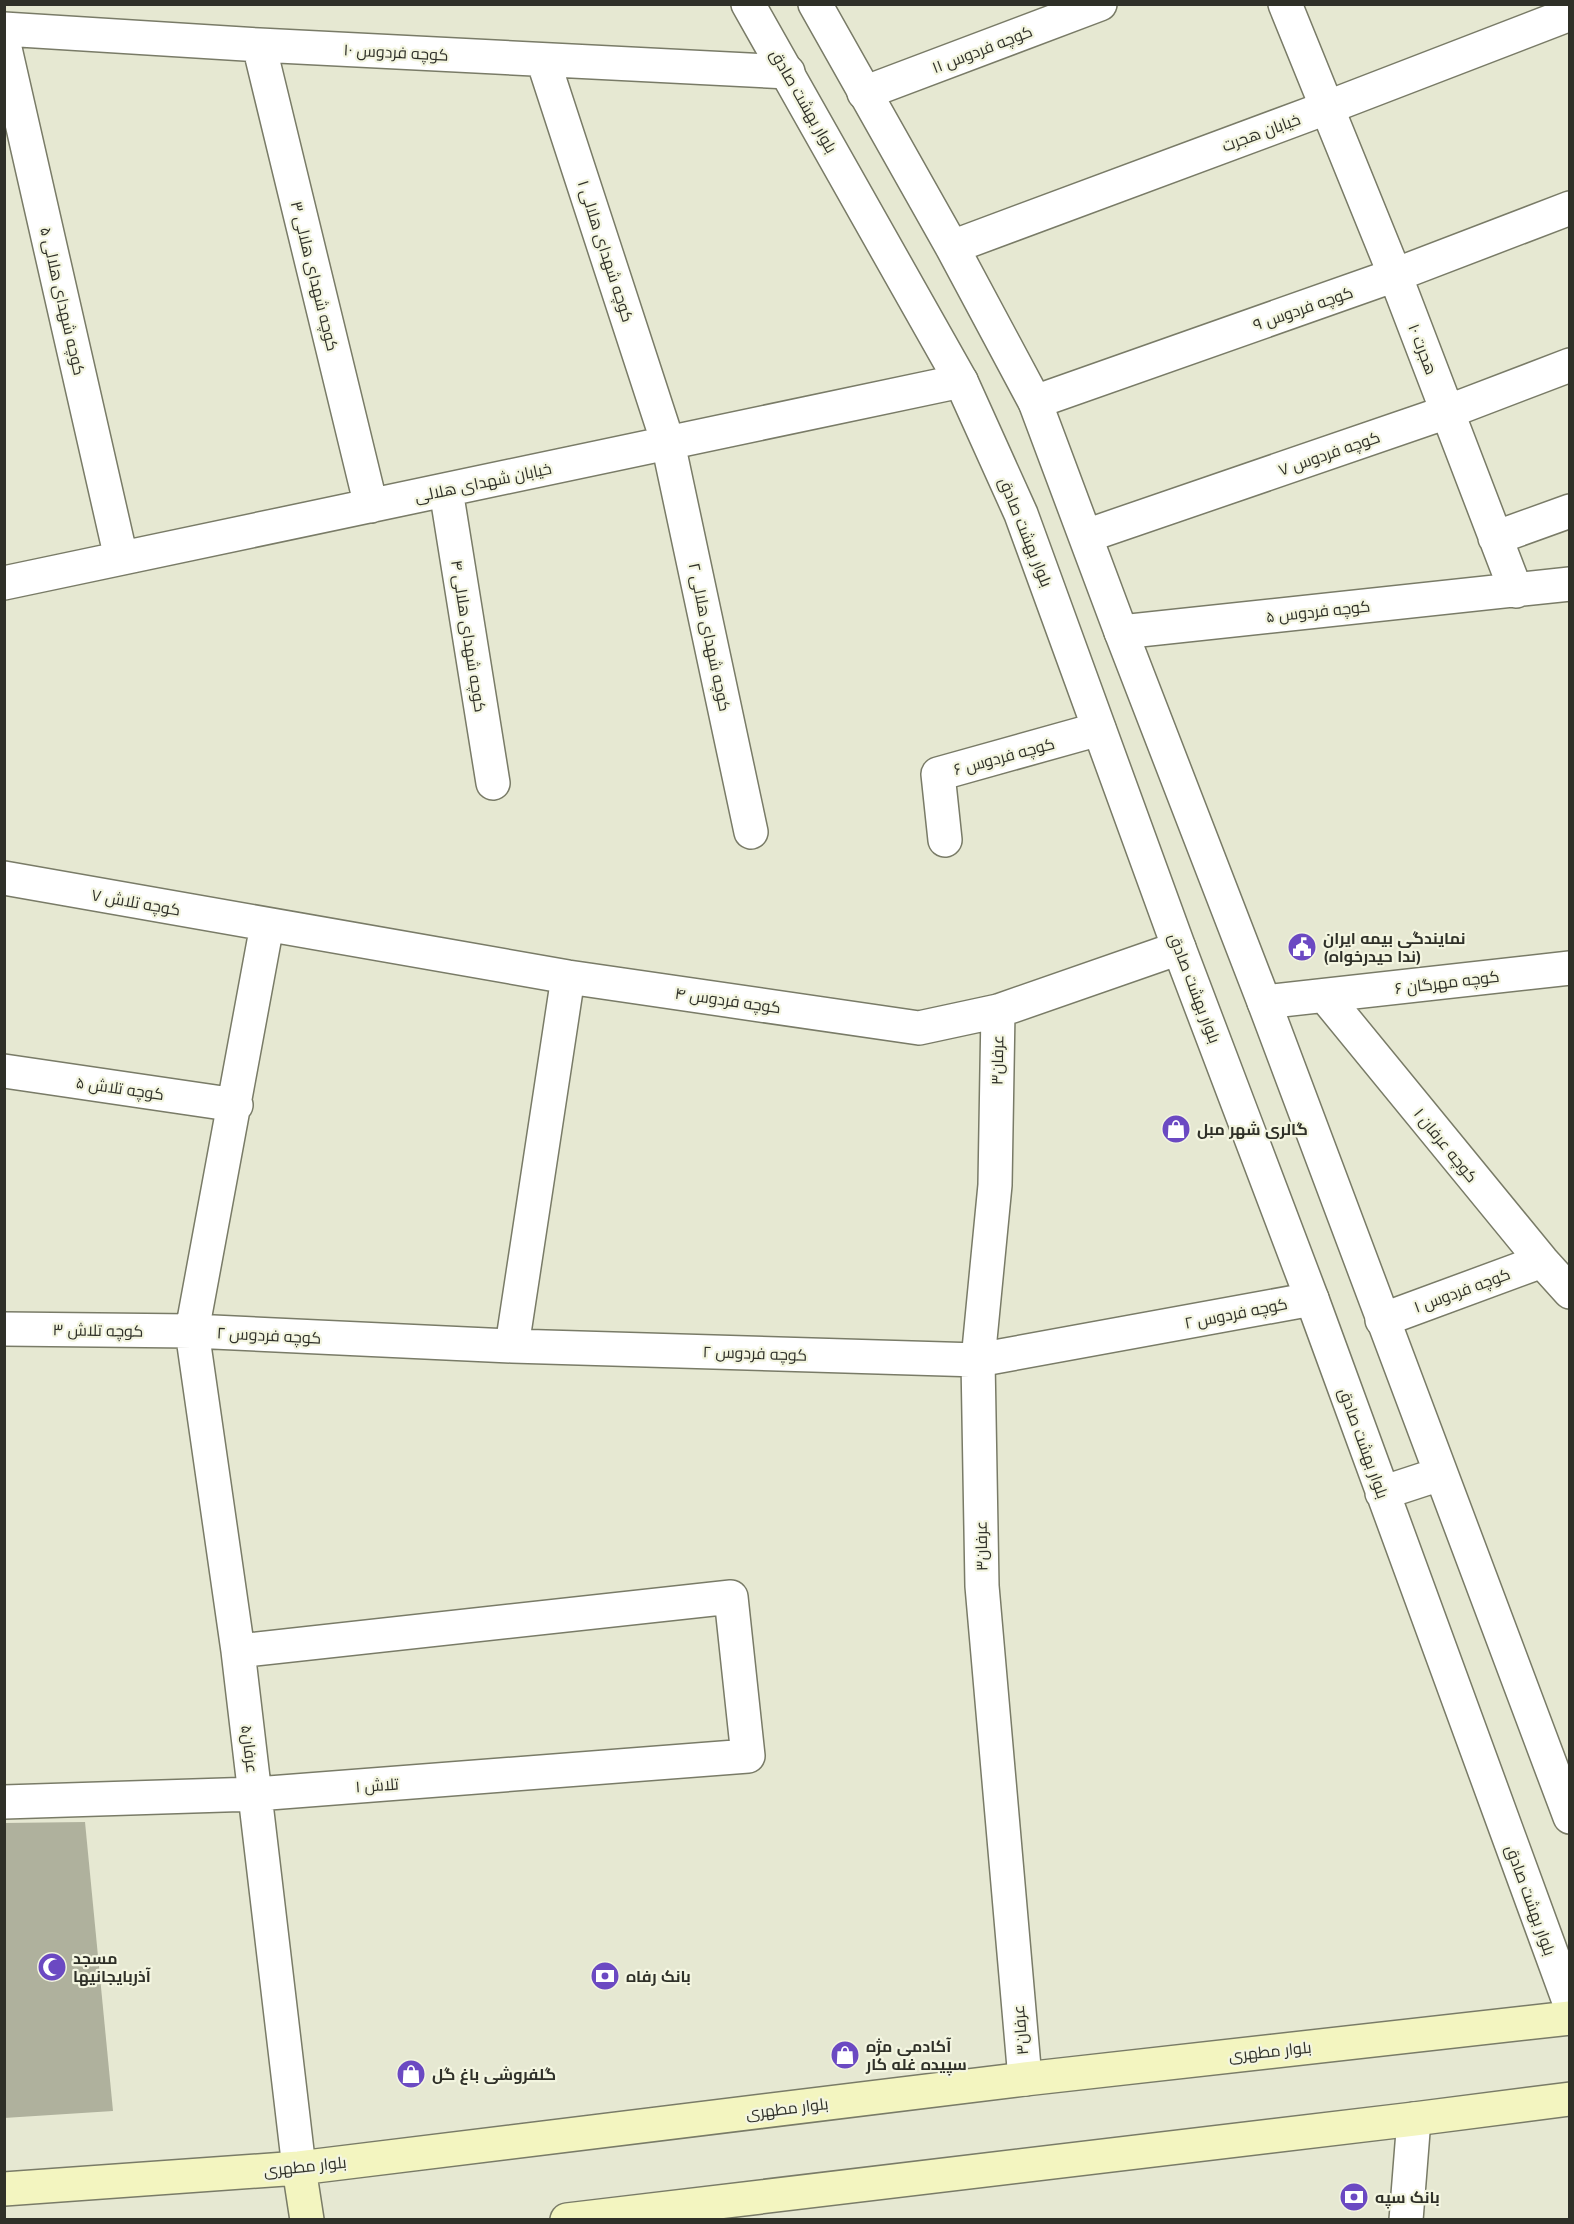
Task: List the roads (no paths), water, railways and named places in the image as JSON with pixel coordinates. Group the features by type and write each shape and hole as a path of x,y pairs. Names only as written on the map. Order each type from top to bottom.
{"main road":[{"name":"بلوار مطهری","path":"4,2189 299,2168 1025,2079 1569,2018"},
{"path":"567,2220 1569,2099"},
{"path":"299,2168 307,2220"}],"street":[{"name":"بلوار بهشت صادق","path":"748,4 961,381 1021,514 1179,948 1312,1299 1569,2004"},
{"path":"815,4 952,247 1035,402 1264,1002 1569,1817"},
{"name":"کوچه فردوس ۱۱","path":"864,93 1100,4"},
{"name":"هجرت ۱۰","path":"1285,4 1395,275 1516,591"},
{"name":"خیابان هجرت","path":"952,247 1326,108 1569,14"},
{"name":"کوچه فردوس ۱۰","path":"4,29 259,45 788,72"},
{"name":"کوچه شهدای هلالی ۵","path":"4,44 121,558"},
{"name":"کوچه شهدای هلالی ۳","path":"259,45 371,506"},
{"name":"کوچه شهدای هلالی ۱","path":"543,60 668,442"},
{"name":"کوچه فردوس ۹","path":"1035,402 1395,275 1569,208"},
{"name":"کوچه فردوس ۷","path":"1086,536 1447,412 1569,365"},
{"name":"خیابان شهدای هلالی","path":"4,583 961,381"},
{"name":"کوچه شهدای هلالی ۲","path":"668,442 751,832"},
{"name":"کوچه شهدای هلالی ۴","path":"446,490 493,783"},
{"path":"1495,538 1569,511"},
{"name":"کوچه فردوس ۵","path":"1121,632 1569,584"},
{"name":"کوچه فردوس ۶","path":"945,840 938,774 1099,729"},
{"name":"کوچه تلاش ۷","path":"4,878 267,925"},
{"name":"کوچه فردوس ۴","path":"267,925 567,977 919,1028 998,1011 1179,948"},
{"name":"عرفان۵","path":"267,925 236,1105 192,1331 238,1651 299,2168"},
{"name":"کوچه مهرگان ۶","path":"1264,1002 1569,968"},
{"path":"512,1346 567,977"},
{"name":"کوچه عرفان ۱","path":"1325,996 1569,1292"},
{"name":"عرفان۳","path":"998,1011 995,1185 978,1360 982,1586 1025,2079"},
{"name":"کوچه تلاش ۵","path":"4,1071 236,1105"},
{"name":"کوچه فردوس ۱","path":"1382,1320 1542,1261"},
{"name":"کوچه فردوس ۲","path":"192,1331 512,1346 978,1360 1312,1299"},
{"name":"کوچه تلاش ۳","path":"4,1329 192,1331"},
{"path":"1382,1493 1440,1474"},
{"name":"تلاش ۱","path":"4,1802 256,1794 748,1756 731,1597 238,1651"},
{"path":"1406,2220 1414,2119"}],"place":[{"name":"نمایندگی بیمه ایران (ندا حیدرخواه)","path":"1302,947"},
{"name":"گالری شهر مبل","path":"1176,1129"},
{"name":"مسجد آذربایجانیها","path":"52,1967"},
{"name":"بانک رفاه","path":"605,1976"},
{"name":"آکادمی مژه سپیده غله کار","path":"845,2055"},
{"name":"گلفروشی باغ گل","path":"411,2074"},
{"name":"بانک سپه","path":"1354,2197"}]}
